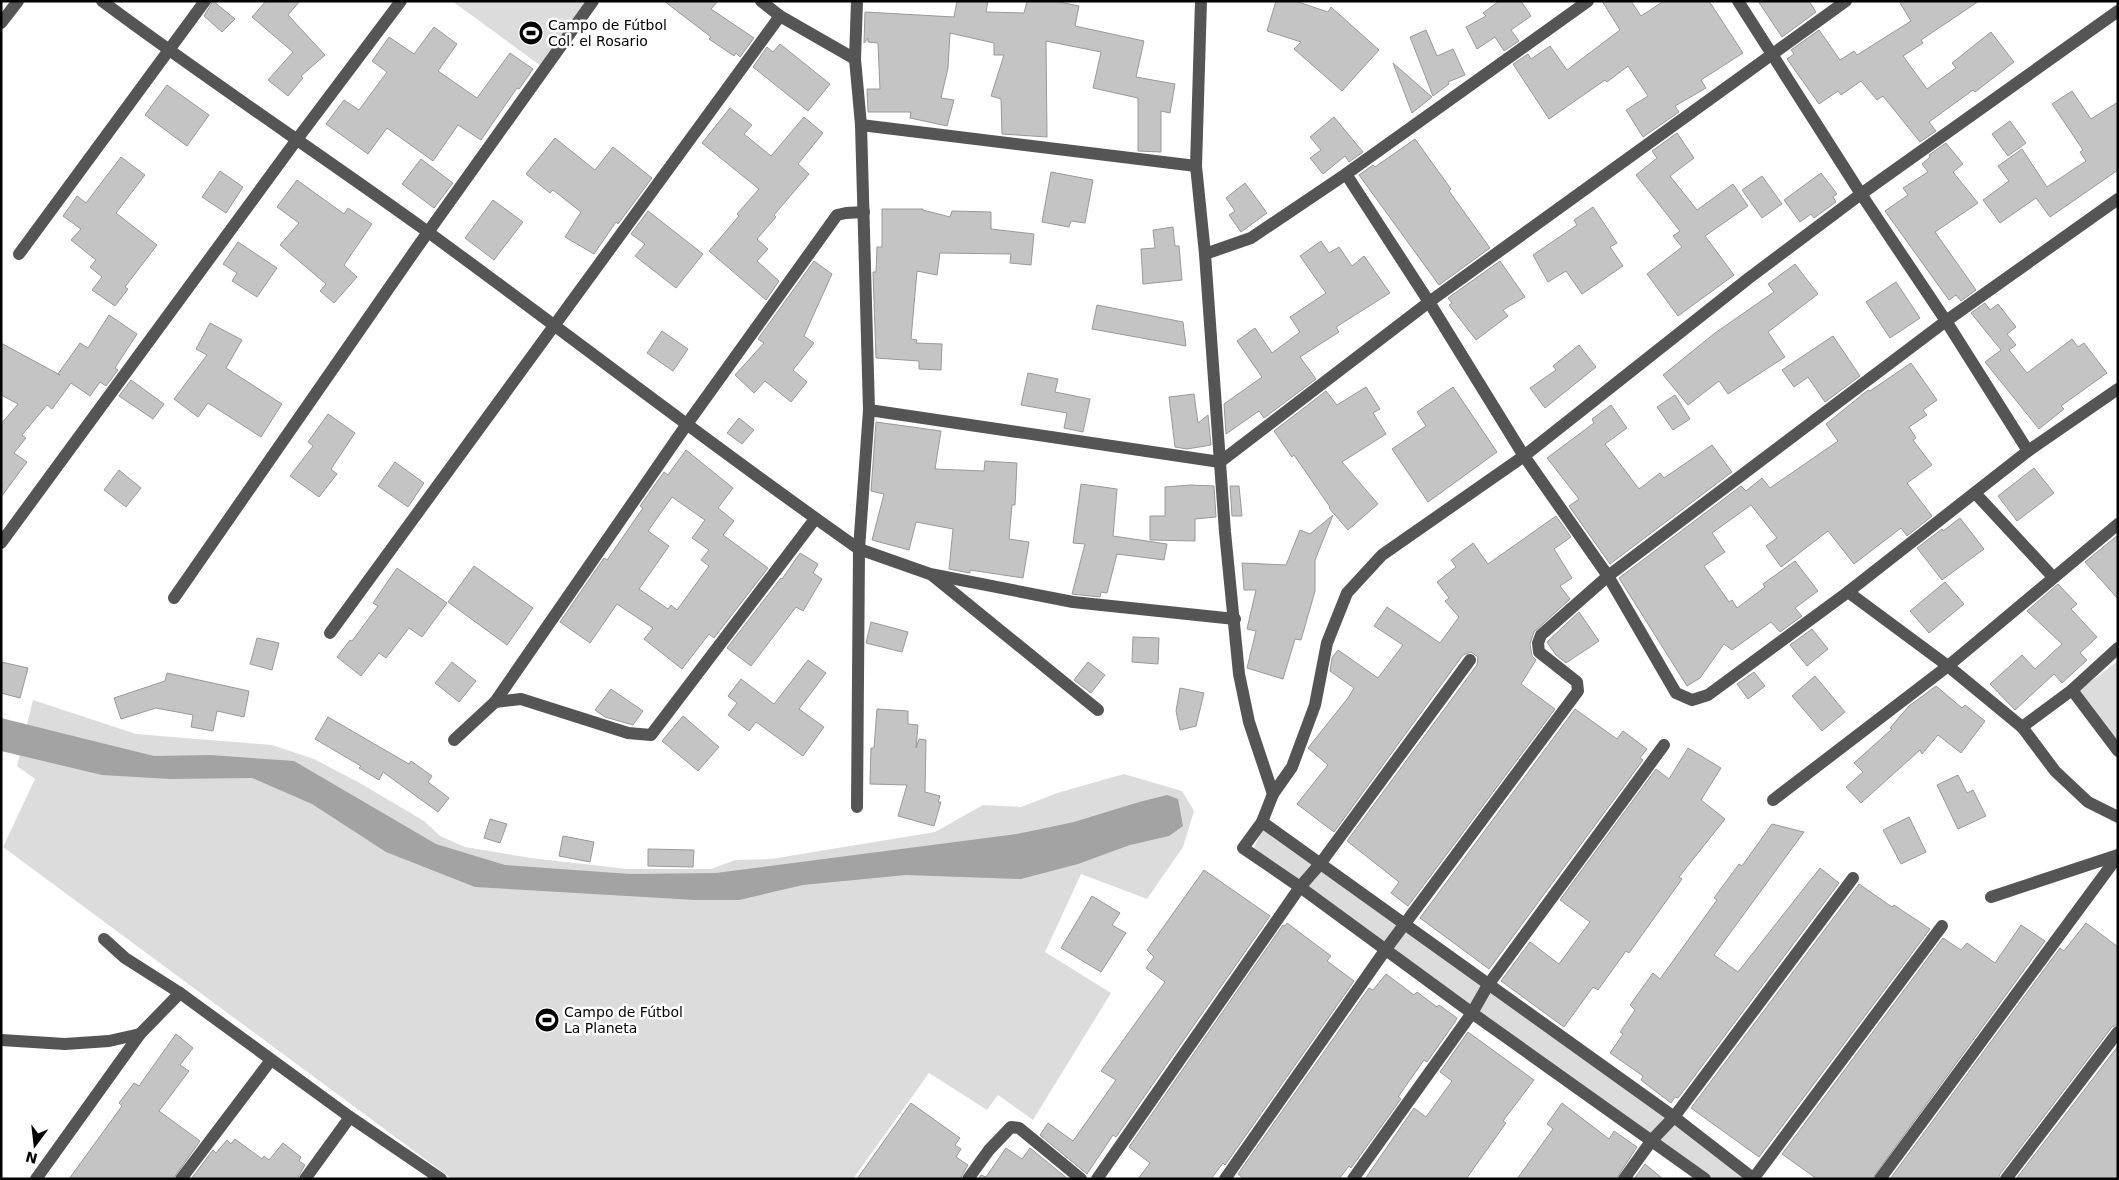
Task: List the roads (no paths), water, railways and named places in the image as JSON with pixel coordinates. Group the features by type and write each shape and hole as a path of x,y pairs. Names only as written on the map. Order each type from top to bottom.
{"street":[{"path":"1,23 18,1"},
{"path":"102,1 170,52 298,138 428,232 859,549 930,574 1073,602 1235,619"},
{"path":"19,254 170,52 205,1"},
{"path":"1,543 298,138 401,1"},
{"path":"174,598 428,232 593,1"},
{"path":"761,1 780,16 855,59"},
{"path":"857,1 855,59 861,125 870,410 859,549 857,807"},
{"path":"1201,1 1196,166 1206,254 1220,462 1240,674 1249,722 1273,794"},
{"path":"1206,254 1251,238 1346,174 1588,1"},
{"path":"1738,1 1771,55 1946,321 2028,451"},
{"path":"870,410 1220,462 1429,302 1846,1"},
{"path":"1705,1179 1243,848 1262,822 1273,794 1292,767 1315,704 1326,643 1347,593 1382,555 1524,456 1749,278 1861,194 2118,11"},
{"path":"330,633 780,16"},
{"path":"861,125 1196,166"},
{"path":"1346,174 1429,302 1524,456 1608,576 1676,694 1692,700 1708,695 1848,592 2028,451 2118,389"},
{"path":"1225,1179 1386,950 1578,691 1577,682 1539,652 1538,643 1541,634 1608,576 1946,321 2118,199"},
{"path":"454,740 495,702 687,424 837,215 864,212"},
{"path":"1975,493 2053,577"},
{"path":"495,702 521,699 628,733 650,735 816,519"},
{"path":"1773,800 1948,666 2118,524"},
{"path":"930,574 1098,710"},
{"path":"1848,592 1948,666 2022,727 2061,778 2088,802 2118,817"},
{"path":"2022,727 2072,690 2118,648"},
{"path":"1097,1179 1300,887 1320,864 1470,660"},
{"path":"2072,690 2118,751"},
{"path":"1353,1179 1472,1013 1488,985 1664,745"},
{"path":"1262,822 1674,1118 1753,1178 1942,926"},
{"path":"1991,897 2118,856"},
{"path":"1880,1179 2118,856"},
{"path":"1624,1179 1652,1140 1674,1118 1853,878"},
{"path":"104,939 124,958 180,993 436,1177"},
{"path":"36,1179 140,1034 180,993"},
{"path":"2006,1179 2118,1032"},
{"path":"1,1040 65,1044 109,1041 140,1034"},
{"path":"181,1179 271,1060"},
{"path":"305,1179 350,1117"},
{"path":"968,1179 989,1150 1012,1128 1019,1128 1081,1179"}],"place":[{"name":"Campo de Fútbol Col. el Rosario","path":"531,33"},
{"name":"Campo de Fútbol La Planeta","path":"547,1020"}]}
